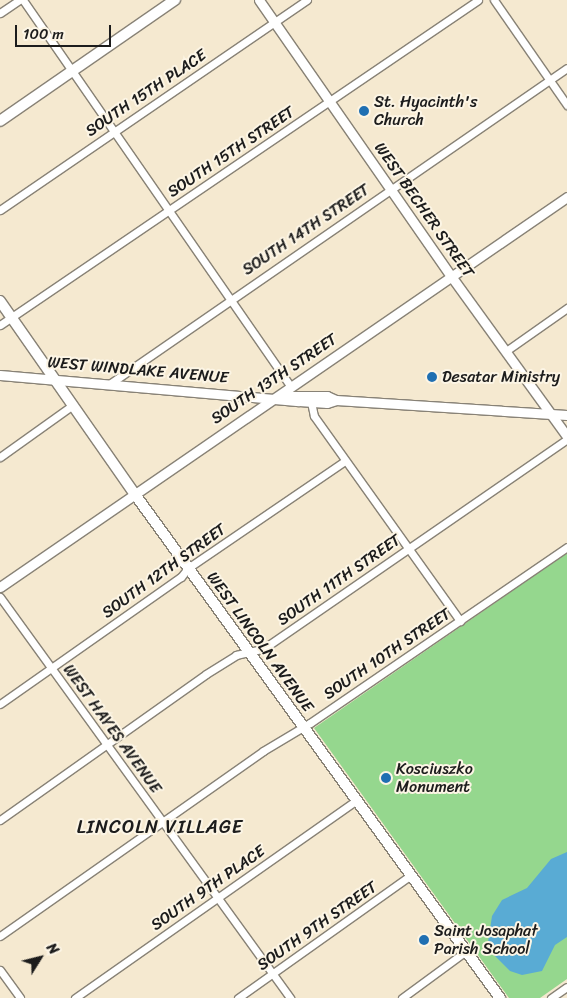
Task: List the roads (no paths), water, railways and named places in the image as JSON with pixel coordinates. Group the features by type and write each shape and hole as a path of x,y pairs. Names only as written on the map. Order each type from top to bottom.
{"main road":[{"path":"0,121 175,0"},
{"name":"WEST LINCOLN AVENUE","path":"0,301 134,494 500,998"}],"street":[{"path":"0,13 19,0"},
{"path":"23,0 290,386"},
{"name":"WEST BECHER STREET","path":"259,0 451,276 567,437"},
{"name":"SOUTH 15TH PLACE","path":"0,210 307,0"},
{"name":"SOUTH 15TH STREET","path":"0,325 478,0"},
{"path":"494,0 567,105"},
{"name":"SOUTH 14TH STREET","path":"111,383 567,68"},
{"name":"SOUTH 13TH STREET","path":"0,587 274,396 567,197"},
{"path":"506,351 567,308"},
{"name":"WEST WINDLAKE AVENUE","path":"0,375 274,396 311,402 336,400 567,415"},
{"name":"WEST WINDLAKE AVENUE","path":"274,396 292,394 327,396 336,400"},
{"path":"311,402 314,416 460,621"},
{"path":"0,457 73,406"},
{"name":"SOUTH 11TH STREET","path":"0,820 206,674 236,655 263,649 567,437"},
{"name":"SOUTH 12TH STREET","path":"0,704 180,577 188,568 345,461"},
{"name":"SOUTH 10TH STREET","path":"0,936 162,821 567,548"},
{"name":"WEST HAYES AVENUE","path":"0,597 290,998"},
{"name":"SOUTH 9TH PLACE","path":"75,998 356,800"},
{"name":"SOUTH 9TH STREET","path":"238,998 411,876"},
{"path":"402,998 466,951"},
{"path":"0,970 20,998"},
{"path":"550,998 567,986"}],"water":[{"path":"567,852 567,937 555,945 542,971 522,975 510,971 490,951 488,942 492,916 502,900 527,888 551,859"}],"place":[{"name":"St. Hyacinth's Church","path":"364,111"},
{"name":"Desatar Ministry","path":"432,377"},
{"name":"Kosciuszko Monument","path":"386,778"},
{"name":"Saint Josaphat Parish School","path":"424,940"}],"district":[{"name":"LINCOLN VILLAGE","path":"160,827"}]}
